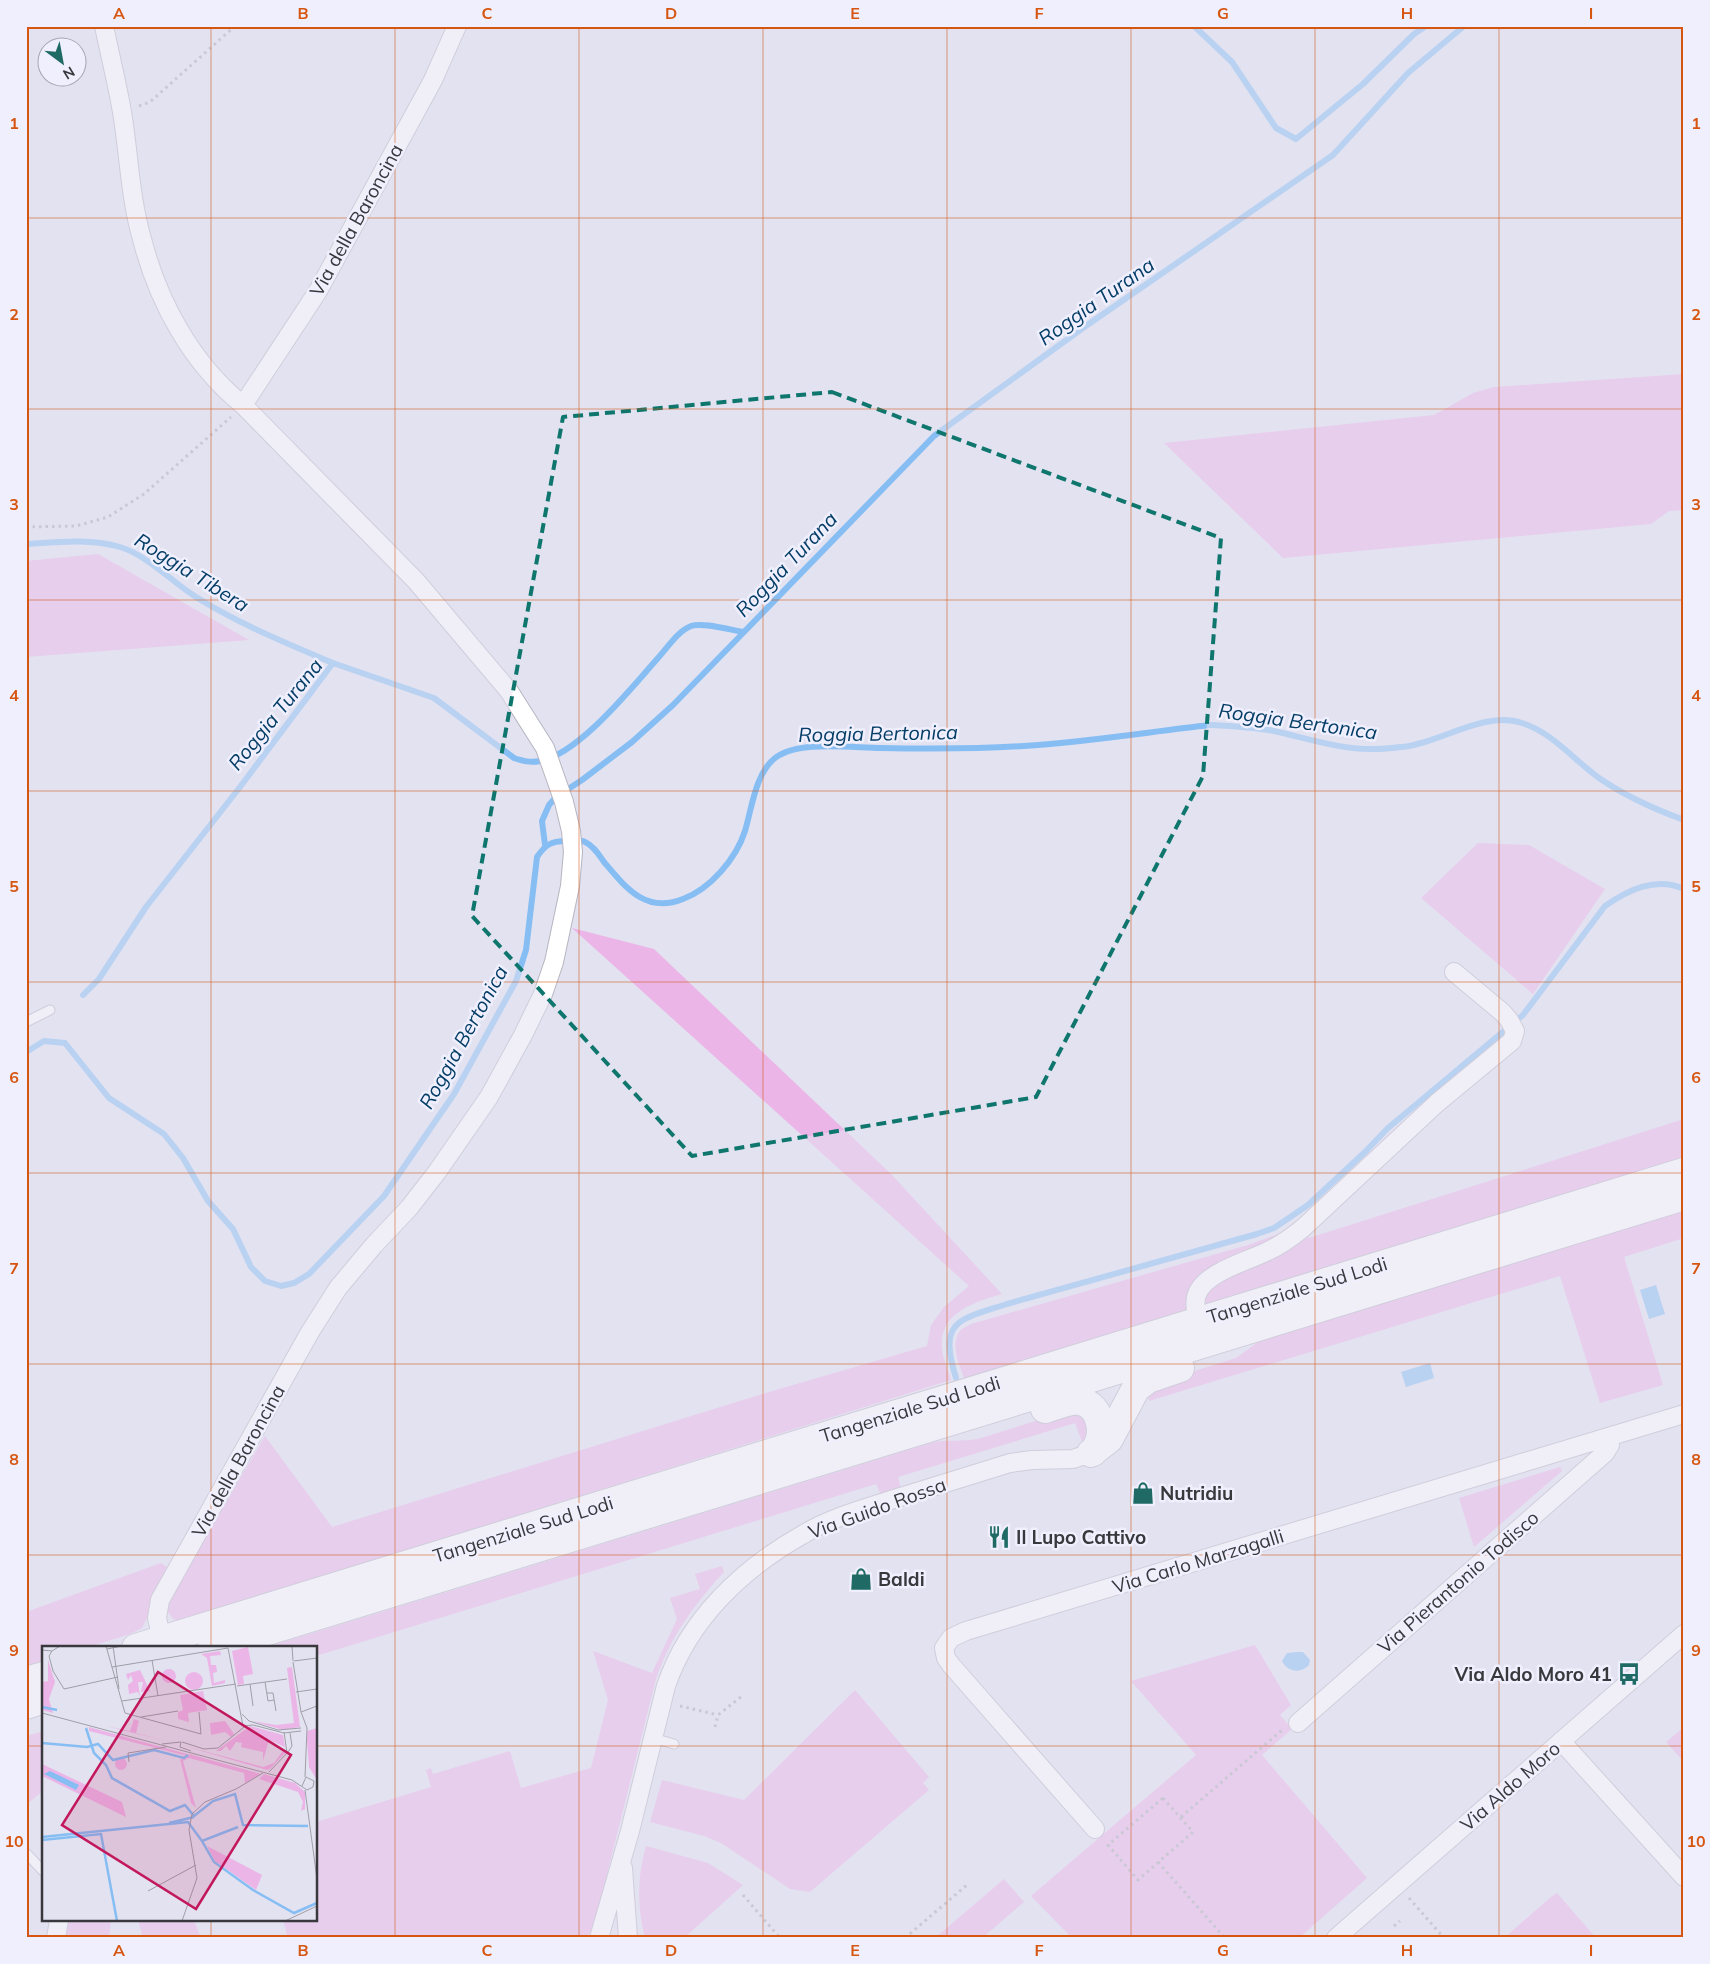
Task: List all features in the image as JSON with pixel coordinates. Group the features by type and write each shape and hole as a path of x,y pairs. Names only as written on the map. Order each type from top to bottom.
{"highway":[{"name":"Tangenziale Sud Lodi","path":"142,1646 1684,1172"},
{"name":"Tangenziale Sud Lodi","path":"219,1646 1684,1196"},
{"path":"1092,1453 1109,1439 1132,1394 1142,1383 1159,1374 1222,1354 1240,1341 1252,1328"},
{"path":"941,1424 986,1426 1077,1400 1084,1402 1090,1407 1101,1426 1102,1435 1099,1444 1092,1453"},
{"path":"26,1681 42,1677"},
{"path":"26,1704 42,1700"}],"street":[{"name":"Via della Baroncina","path":"104,26 122,111 141,239 160,294 177,325 212,377 416,581 509,691 545,748 564,802 571,831 573,852 562,931 554,962 543,994 523,1035 489,1097 437,1172 409,1208 374,1245 338,1288 310,1332 160,1600 157,1618 162,1640"},
{"name":"Via della Baroncina","path":"243,406 318,291 433,80 457,26"},
{"path":"1198,1320 1195,1310 1195,1299 1203,1284 1216,1274 1285,1242 1304,1228 1437,1103 1512,1041 1512,1026 1454,972"},
{"name":"Via Carlo Marzagalli","path":"1095,1829 951,1665 946,1658 944,1648 951,1638 966,1631 1684,1414"},
{"name":"Via Pierantonio Todisco","path":"1298,1723 1606,1453 1610,1444 1609,1437"},
{"name":"Via Guido Rossa","path":"599,1938 630,1831 662,1702 673,1666 699,1622 739,1579 770,1555 803,1534 856,1512 1010,1463 1032,1460 1073,1459 1092,1453"},
{"name":"Via Aldo Moro","path":"1336,1938 1684,1634"},
{"path":"1561,1741 1684,1877"},
{"name":"Via Guido Rossa","path":"622,1856 628,1938"},
{"path":"56,1938 59,1922"}],"lane":[{"path":"26,1022 50,1010"},
{"path":"653,1738 674,1744"},
{"path":"26,1853 42,1870"}],"path":[{"path":"122,111 150,102 235,26"},
{"path":"26,527 76,526 108,517 120,511 144,494 243,406"},
{"path":"715,1728 718,1715 742,1696"},
{"path":"662,1702 718,1715"},
{"path":"1181,1818 1288,1725 1298,1723"},
{"path":"1164,1798 1181,1818 1193,1832 1138,1880 1108,1845 1164,1798"},
{"path":"1158,1862 1225,1938"},
{"path":"905,1938 968,1884"},
{"path":"1397,1885 1444,1938"},
{"path":"743,1895 780,1938"},
{"path":"1394,1926 1400,1921"}],"highlighted area":[{"path":"832,392 1221,538 1203,776 1036,1097 692,1156 472,916 563,417"}],"shaded area":[{"path":"1684,374 1684,510 1669,511 1651,524 1283,558 1164,443 1434,415 1473,393 1494,387"},
{"path":"98,554 249,640 26,657 26,561"},
{"path":"1478,843 1529,845 1605,889 1533,994 1421,898"},
{"path":"572,928 654,949 891,1174 1002,1294 970,1305 952,1318 946,1326 942,1337 942,1349 951,1380 187,1619 180,1621 173,1619 168,1612 167,1603 265,1436 332,1527 769,1392 927,1346 931,1325 944,1307 969,1286"},
{"path":"1684,1119 1684,1158 964,1378 960,1367 956,1354 957,1336 961,1330 971,1324 1248,1245 1286,1231 1305,1232 1309,1238"},
{"path":"1684,1208 1684,1238 1624,1257 1663,1385 1600,1403 1560,1276 1149,1401 1148,1395 1166,1380 1236,1358 1265,1337"},
{"path":"1081,1412 1091,1434 1083,1444 1075,1423 898,1477 902,1493 883,1499 876,1484 318,1655 318,1646 271,1646 931,1443 978,1439 1061,1413"},
{"path":"1560,1467 1562,1471 1474,1547 1459,1498"},
{"path":"161,1563 170,1569 151,1601 147,1618 142,1628 130,1634 92,1646 42,1646 42,1662 26,1666 26,1612"},
{"path":"722,1566 724,1572 702,1597 684,1622 662,1663 656,1679 595,1922 587,1938 288,1938 284,1922 318,1922 318,1821 431,1787 426,1770 431,1768 433,1774 510,1751 521,1788 591,1768 608,1700 593,1651 652,1673 677,1619 670,1598 700,1589 695,1574"},
{"path":"1255,1645 1291,1705 1280,1715 1292,1729 1262,1755 1367,1878 1299,1938 1072,1938 1031,1896 1196,1755 1131,1681"},
{"path":"855,1690 929,1777 923,1783 929,1790 810,1892 790,1889 721,1843 704,1836 650,1822 662,1780 744,1800"},
{"path":"1684,1727 1684,1762 1666,1742"},
{"path":"42,1732 42,1792 26,1805 26,1736"},
{"path":"646,1846 708,1863 743,1885 684,1938 645,1938 639,1892"},
{"path":"1004,1879 1024,1902 982,1938 935,1938"},
{"path":"1557,1893 1596,1938 1504,1938 1551,1897"},
{"path":"68,1922 111,1922 109,1938 64,1938"},
{"path":"139,1922 195,1922 201,1938 143,1938"}],"water":[{"path":"1656,1285 1665,1314 1649,1319 1640,1290"},
{"path":"1430,1363 1434,1378 1406,1387 1401,1372"},
{"path":"1303,1652 1310,1660 1306,1668 1298,1671 1287,1668 1284,1665 1282,1661 1287,1653"}],"waterway":[{"path":"1194,26 1232,62 1276,128 1296,139 1363,84 1414,34 1426,26"},
{"name":"Roggia Turana","path":"83,995 99,979 146,907 240,787 333,663 434,698 514,758 533,762 555,756 588,733 604,718 673,640 686,628 702,625 744,632 934,436 1083,328 1333,155 1408,73 1464,26"},
{"name":"Roggia Tibera","path":"26,544 97,542 120,547 150,562 187,591 212,607 263,633 333,663"},
{"path":"545,845 542,821 549,805 556,797 632,742 673,705 744,632"},
{"name":"Roggia Bertonica","path":"26,1052 44,1041 65,1043 109,1098 164,1134 183,1158 208,1201 233,1229 251,1267 265,1281 281,1286 294,1283 309,1274 384,1196 454,1094 516,981 526,950 537,857 543,849 549,844 556,842 583,841 594,848 620,881 638,896 658,903 670,903 683,899 703,888 729,862 741,842 755,792 763,773 775,758 785,752 826,746 934,749 1024,746 1210,725 1274,731 1349,748 1382,749 1416,745 1477,724 1507,720 1522,723 1544,733 1599,778 1619,791 1651,807 1684,820"},
{"path":"956,1378 949,1344 951,1333 956,1325 965,1319 1007,1304 1274,1228 1308,1205 1388,1128 1523,1015 1605,906 1633,890 1653,884 1674,885 1684,889"}],"place":[{"name":"Nutridiu","path":"1143,1493"},
{"name":"Il Lupo Cattivo","path":"999,1537"},
{"name":"Baldi","path":"861,1579"},
{"name":"Via Aldo Moro 41","path":"1629,1674"}]}
